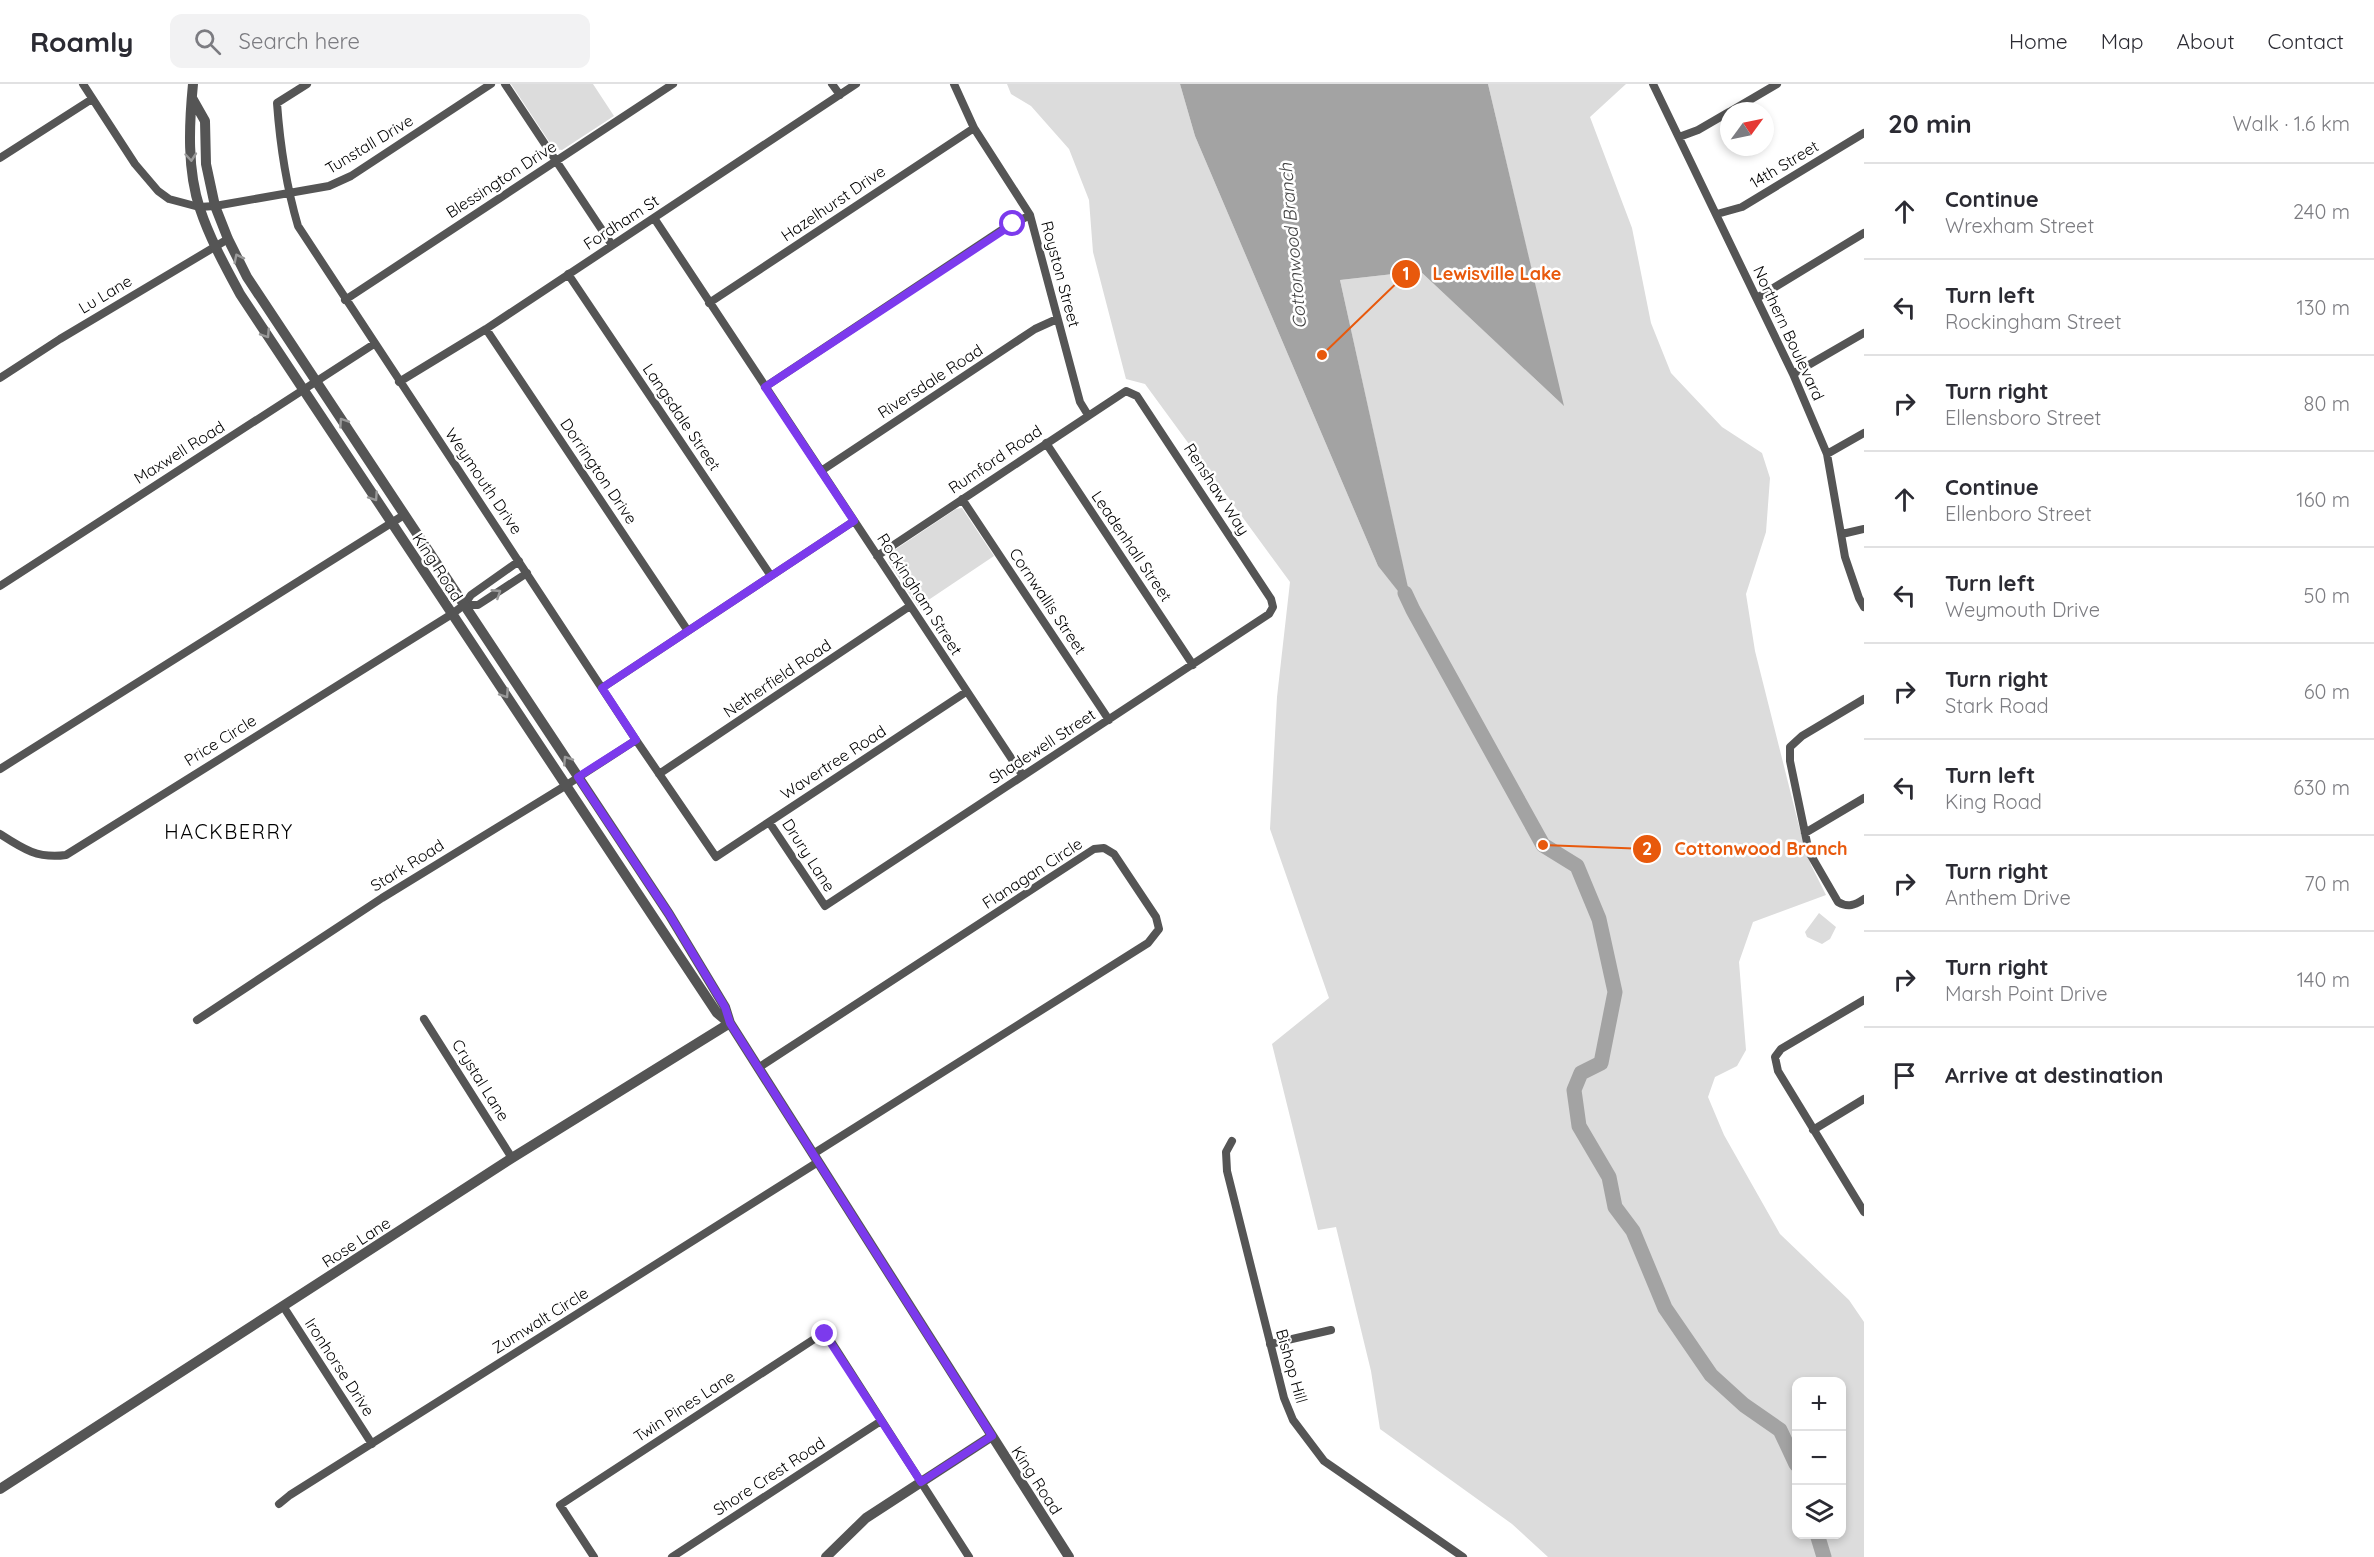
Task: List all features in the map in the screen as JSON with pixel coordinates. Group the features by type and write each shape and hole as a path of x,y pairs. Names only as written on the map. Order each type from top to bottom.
{"street":[{"name":"Tunstall Drive","path":"82,84 135,164 158,191 169,199 199,207 329,186 351,176 491,84"},
{"name":"King Road","path":"193,84 190,146 199,207 214,245 240,294 717,1013 730,1023"},
{"name":"Weymouth Drive","path":"307,84 277,103 289,193 298,226 636,740 716,857"},
{"path":"505,84 612,245"},
{"name":"Blessington Drive","path":"345,300 673,84"},
{"path":"832,84 840,95"},
{"name":"Fordham St","path":"399,382 486,329 856,84"},
{"name":"Royston Street","path":"954,84 974,128 1030,215 1080,402 1088,415"},
{"name":"Northern Boulevard","path":"1653,84 1717,214 1732,250 1757,297 1827,454 1845,557 1864,607"},
{"path":"1747,102 1777,84"},
{"name":"King Road","path":"192,98 204,121 206,164 215,206 247,277 669,914 725,1007 730,1023 1069,1557"},
{"path":"0,158 92,99"},
{"path":"1679,137 1720,118"},
{"name":"Hazelhurst Drive","path":"710,303 974,128"},
{"name":"14th Street","path":"1717,214 1742,207 1864,133"},
{"path":"765,387 1000,231 1030,215"},
{"name":"Rockingham Street","path":"654,218 1023,776"},
{"path":"1757,297 1864,233"},
{"name":"Lu Lane","path":"0,378 228,238"},
{"name":"Langsdale Street","path":"568,274 771,576"},
{"name":"Riversdale Road","path":"821,471 1035,329 1057,319"},
{"name":"Dorrington Drive","path":"486,329 688,631"},
{"path":"1793,374 1864,333"},
{"name":"Maxwell Road","path":"0,586 374,344"},
{"name":"Rumford Road","path":"877,556 1120,394 1130,393"},
{"name":"Renshaw Way","path":"1130,393 1137,396 1271,599 1273,607"},
{"path":"1827,454 1864,433"},
{"name":"Leadenhall Street","path":"1046,443 1193,665"},
{"name":"Cornwallis Street","path":"962,499 1109,720"},
{"path":"0,769 404,515"},
{"path":"602,688 854,521"},
{"path":"1842,534 1864,529"},
{"path":"464,605 471,595 519,561"},
{"path":"464,605 478,605 527,573"},
{"name":"Price Circle","path":"0,834 32,853 47,857 66,855 464,605"},
{"name":"Netherfield Road","path":"659,774 910,606"},
{"name":"Shadewell Street","path":"825,906 1193,665 1269,614 1273,607"},
{"path":"486,666 500,658"},
{"name":"Wavertree Road","path":"716,857 966,692"},
{"path":"1864,699 1802,736 1790,747 1790,761 1809,852 1838,902 1852,905 1864,899"},
{"name":"Stark Road","path":"197,1020 382,898 636,740"},
{"path":"1805,833 1864,798"},
{"name":"Drury Lane","path":"769,822 825,906"},
{"name":"Flanagan Circle","path":"758,1068 1094,849 1104,848 1114,854 1155,917 1158,929 1148,943 816,1158"},
{"path":"621,870 634,861"},
{"path":"1864,1000 1781,1049 1775,1058 1778,1071 1813,1130 1861,1201 1864,1212"},
{"name":"Crystal Lane","path":"424,1019 512,1158"},
{"name":"Rose Lane","path":"0,1488 512,1158 730,1023"},
{"path":"1813,1130 1864,1099"},
{"name":"Bishop Hill","path":"1233,1141 1226,1152 1227,1171 1284,1398 1293,1420 1324,1461 1463,1557"},
{"name":"Zumwalt Circle","path":"279,1504 816,1158"},
{"name":"Ironhorse Drive","path":"283,1306 372,1444"},
{"path":"1270,1344 1332,1330"},
{"name":"Twin Pines Lane","path":"594,1557 560,1505 825,1332 881,1420"},
{"path":"881,1420 969,1557"},
{"name":"Shore Crest Road","path":"672,1557 881,1420"},
{"path":"826,1557 866,1518 992,1436"}],"shaded area":[{"path":"511,84 593,84 614,116 562,150 554,149"},
{"path":"1007,84 1180,84 1195,136 1378,566 1412,608 1340,280 1420,271 1563,405 1488,84 1626,84 1590,117 1632,228 1651,323 1671,373 1722,427 1762,453 1770,478 1766,532 1746,594 1755,651 1800,830 1811,865 1826,895 1753,922 1739,962 1746,1050 1737,1066 1715,1077 1708,1097 1724,1135 1780,1234 1849,1300 1864,1322 1864,1557 1548,1557 1512,1524 1380,1429 1371,1371 1336,1227 1318,1230 1272,1044 1329,998 1270,829 1277,697 1290,582 1145,384 1126,379 1093,252 1089,200 1069,149 1031,106 1011,94"},
{"path":"962,508 994,556 918,607 888,561 887,555 956,509"},
{"path":"1819,913 1836,927 1830,939 1822,944 1807,937 1805,932"}],"water":[{"path":"1180,84 1488,84 1564,406 1420,271 1340,280 1413,610 1378,566 1195,136"}],"waterway":[{"name":"Cottonwood Branch","path":"1405,593 1543,845 1577,866 1599,919 1615,992 1601,1063 1581,1073 1574,1090 1579,1126 1609,1177 1615,1207 1633,1231 1665,1308 1711,1375 1744,1405 1780,1430 1792,1456"},
{"name":"Cottonwood Branch","path":"1819,1539 1824,1557"}],"place":[{"name":"Lewisville Lake","path":"1322,355"},
{"name":"Cottonwood Branch","path":"1543,845"}],"district":[{"name":"HACKBERRY","path":"229,832"}],"route":[{"path":"825,1334 921,1482 992,1436 730,1023 725,1007 669,914 578,777 636,740 602,688 854,521 765,387 1013,224"}]}
